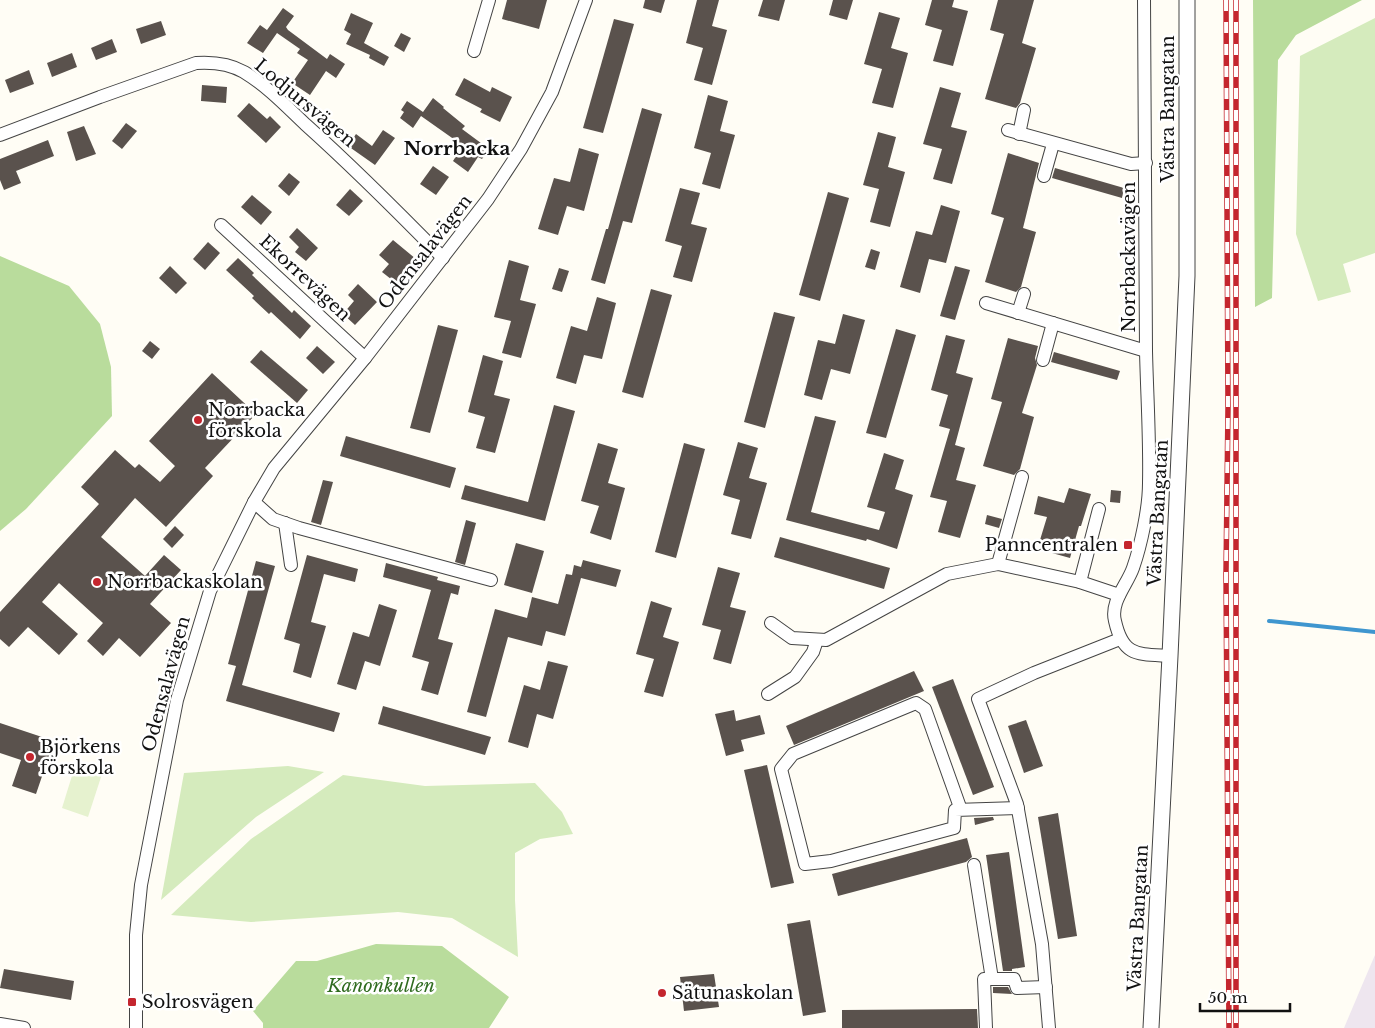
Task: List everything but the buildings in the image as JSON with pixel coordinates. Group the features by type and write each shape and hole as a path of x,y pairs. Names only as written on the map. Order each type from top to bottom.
{"street":[{"path":"474,51 489,0"},
{"name":"Odensalavägen","path":"136,1028 136,935 141,885 179,690 210,591 254,502 282,458 365,358 443,258 488,199 521,149 552,92 586,0"},
{"name":"Norrbackavägen","path":"1120,639 1114,618 1119,595 1133,570 1145,519 1149,485 1146,351 1144,0"},
{"name":"Västra Bangatan","path":"1151,1028 1187,276 1187,0"},
{"name":"Lodjursvägen","path":"0,135 196,63 206,62 223,65 242,71 260,83 348,162 443,258"},
{"name":"Norrbackavägen","path":"1024,110 1013,132 1131,164 1146,163"},
{"path":"1044,176 1053,144"},
{"name":"Ekorrevägen","path":"221,225 365,358"},
{"path":"1018,313 1024,294"},
{"name":"Norrbackavägen","path":"986,303 1146,351"},
{"path":"1043,360 1053,323"},
{"path":"998,564 1022,477"},
{"path":"254,502 273,519 285,523 491,580"},
{"path":"1080,582 1099,509"},
{"path":"285,523 291,565"},
{"path":"771,623 792,638 826,640 947,574 998,564 1080,582 1119,595"},
{"path":"1049,1028 1042,944 1018,808 978,699 1034,673 1120,639 1132,652 1170,656"},
{"path":"768,694 795,677 813,652 817,640"},
{"path":"962,810 925,709 916,703 793,754 781,769 806,864 831,861 954,828 955,810 962,810 1018,808"},
{"path":"974,865 992,979"},
{"path":"986,1028 984,979 1014,979 1017,988 1046,987"},
{"path":"0,1024 24,1028"}],"shaded area":[{"path":"1375,955 1375,1028 1344,1028 1363,983"}],"green space":[{"path":"1253,0 1362,0 1296,35 1278,60 1272,298 1255,307"},
{"path":"1375,18 1375,253 1343,264 1351,292 1318,301 1296,234 1300,56"},
{"path":"0,256 69,286 100,324 111,367 112,416 26,509 0,531"},
{"path":"75,766 102,774 88,817 62,808"},
{"path":"288,766 324,772 256,817 161,900 184,773"},
{"path":"343,775 425,786 535,783 562,812 573,834 540,839 515,853 518,957 452,918 398,912 251,922 171,915 251,839"},
{"name":"Kanonkullen","path":"376,944 442,946 509,997 489,1028 263,1028 263,1023 253,1011 296,961 317,961"}],"waterway":[{"path":"1269,621 1375,632"}],"railway":[{"path":"1226,0 1228,407 1226,574 1229,1028"},
{"path":"1236,0 1236,1028"}],"place":[{"name":"Norrbacka förskola","path":"198,420"},
{"name":"Panncentralen","path":"1128,545"},
{"name":"Norrbackaskolan","path":"97,582"},
{"name":"Björkens förskola","path":"30,757"},
{"name":"Sätunaskolan","path":"662,993"},
{"name":"Solrosvägen","path":"132,1002"}],"district":[{"name":"Norrbacka","path":"457,148"}]}
